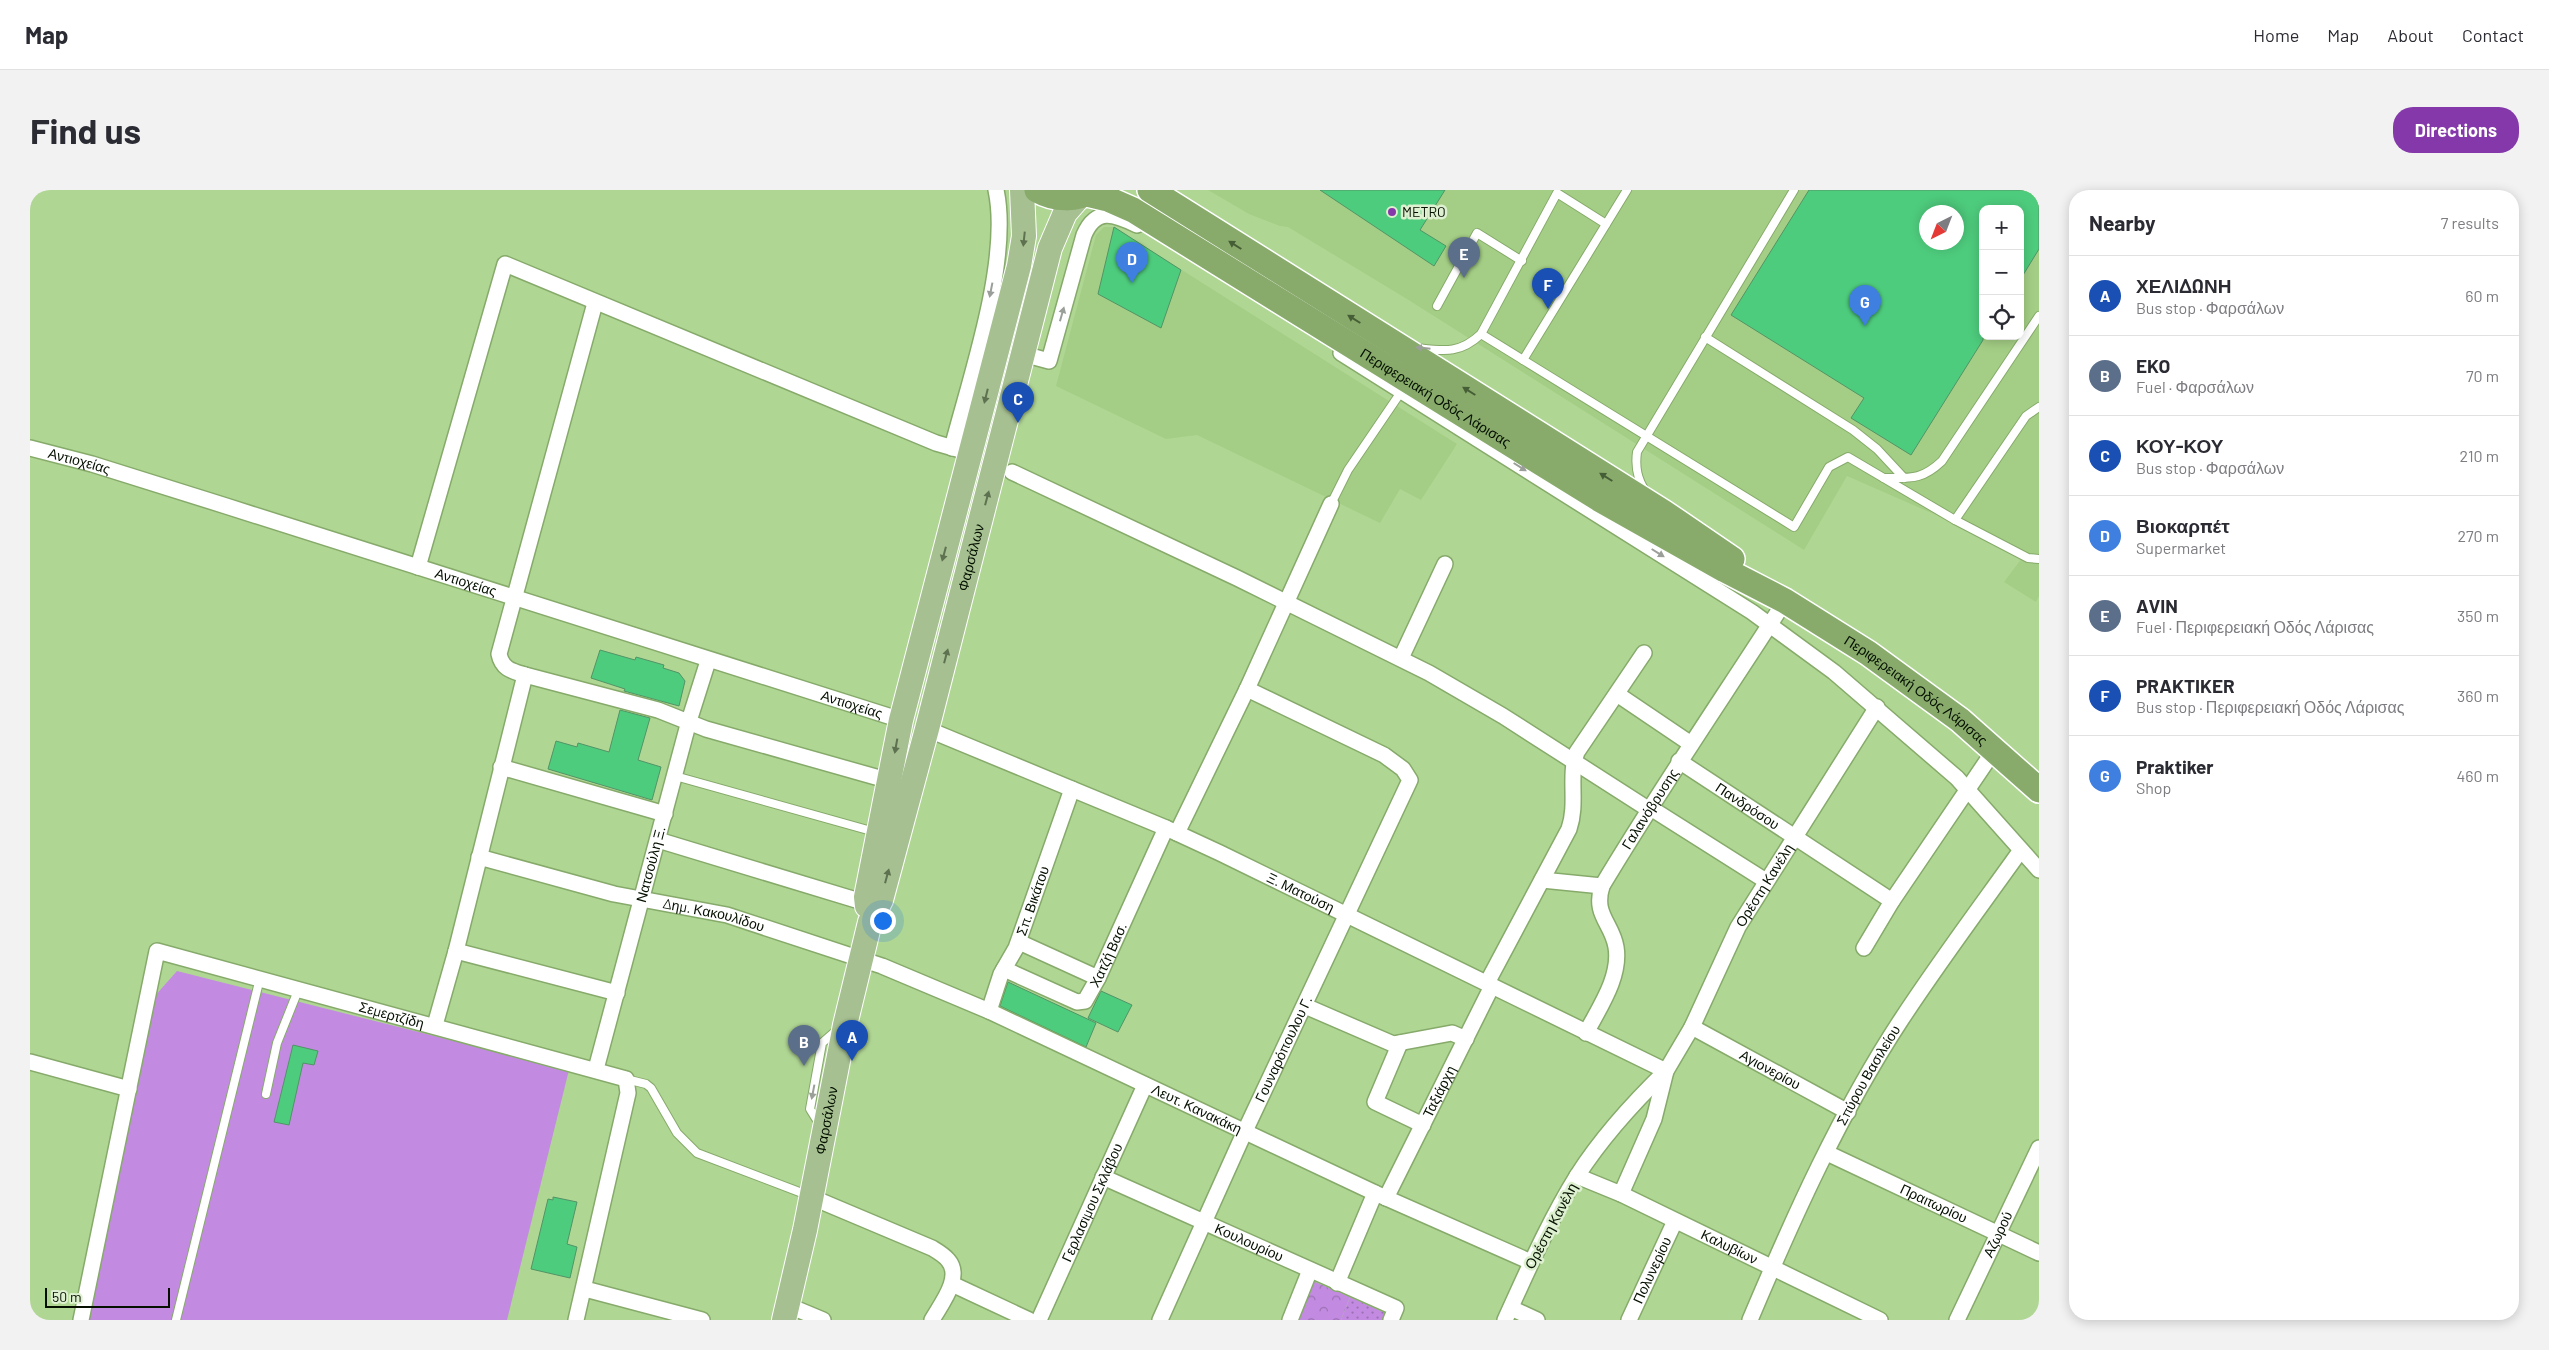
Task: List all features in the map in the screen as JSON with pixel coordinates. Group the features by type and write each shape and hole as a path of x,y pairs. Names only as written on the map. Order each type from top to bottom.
{"highway":[{"name":"Περιφερειακή Οδός Λάρισας","path":"1037,190 1055,197 1086,194 1120,203 1168,238 1592,494 1686,549 1785,601 1900,675 1995,749 2039,790"},
{"name":"Περιφερειακή Οδός Λάρισας","path":"1150,190 1714,545 1785,601"}],"main road":[{"name":"Φαρσάλων","path":"785,1312 811,1196 845,1025 861,958 879,833 900,720 962,451 1022,251 1024,236 1022,190"},
{"name":"Φαρσάλων","path":"868,913 881,900 1054,236 1065,213 1086,194"}],"street":[{"path":"418,567 450,450 505,264 962,451 996,263 1000,224 996,190"},
{"path":"1023,354 1049,361 1084,235 1094,220 1104,215 1126,220 1168,238 1402,392 1770,625 1877,707 1968,789 2039,870"},
{"path":"595,302 549,477 499,654 505,668 658,710 706,729 890,781"},
{"name":"Αντιοχείας","path":"30,448 101,467 514,597 708,661 900,720"},
{"path":"1012,472 1401,658 1489,707 1766,881"},
{"name":"Χατζή Βασ.","path":"1004,969 1077,1002 1088,999 1172,830 1246,689 1331,504"},
{"path":"1401,658 1445,564"},
{"name":"Γαλανόβρυσης","path":"1586,1033 1608,988 1616,963 1614,940 1600,909 1599,900 1602,886 1679,761 1785,601"},
{"path":"1574,761 1577,752 1644,654"},
{"name":"Νατσούλη Ξ.","path":"596,1069 689,721 708,661"},
{"path":"435,1025 456,951 525,675"},
{"name":"Γουναρόπουλου Γ.","path":"1160,1320 1245,1130 1348,916 1410,780 1403,768 1384,755 1246,689"},
{"path":"1617,694 1691,744"},
{"name":"Ορέστη Κανέλη","path":"1508,1314 1531,1262 1577,1176 1624,1113 1666,1071 1692,1026 1738,927 1877,707"},
{"name":"Ξ. Ματούση","path":"927,729 1172,830 1666,1071"},
{"path":"1864,948 1892,902 1995,749"},
{"name":"Ταξιάρχη","path":"1336,1283 1381,1196 1423,1124 1466,1039 1489,985 1564,840 1573,817 1574,761"},
{"name":"Πανδρόσου","path":"1679,761 1892,902"},
{"path":"501,766 665,814"},
{"name":"Σπ. Βικάτου","path":"989,1011 1004,969 1019,942 1072,789"},
{"path":"658,840 868,913"},
{"name":"Σπύρου Βασιλείου","path":"1750,1320 1772,1268 1827,1153 1848,1112 1901,1020 2022,850"},
{"name":"Δημ. Κακουλίδου","path":"479,857 602,892 727,915 861,958"},
{"path":"1542,880 1602,886"},
{"path":"1019,942 1098,978"},
{"name":"Σεμερτζίδη","path":"129,1089 158,951 596,1069 626,1079"},
{"path":"456,951 617,993"},
{"name":"Λευτ. Κανακάκη","path":"861,958 989,1011 1245,1130 1381,1196 1531,1262"},
{"path":"1305,1006 1389,1043 1400,1044 1452,1033 1466,1039"},
{"name":"Αγιονερίου","path":"1692,1026 1848,1112"},
{"path":"1400,1044 1375,1102 1423,1124"},
{"path":"30,1062 129,1089 81,1320"},
{"name":"Ορέστη Κανέλη","path":"1621,1194 1654,1119 1666,1071"},
{"path":"576,1320 585,1289 628,1093 626,1079"},
{"name":"Γερλασιμου Σκλάβου","path":"1039,1320 1145,1085"},
{"name":"Αζωρού","path":"1957,1320 2039,1148"},
{"name":"Πραιτωρίου","path":"1827,1153 2039,1253"},
{"name":"Καλυβίων","path":"1577,1176 1621,1194 1874,1319"},
{"name":"Κουλουρίου","path":"1103,1177 1310,1270 1394,1314"},
{"path":"811,1196 932,1248 948,1260 954,1273 952,1284 932,1320"},
{"name":"Πολυνερίου","path":"1629,1320 1676,1221"},
{"path":"1290,1320 1310,1270"},
{"path":"952,1284 1029,1320"},
{"path":"585,1289 702,1320"},
{"path":"785,1312 823,1320"},
{"path":"1508,1314 1537,1320"}],"lane":[{"path":"1524,360 1627,190"},
{"path":"1663,512 1644,490 1638,477 1635,463 1637,452 1794,190"},
{"path":"1395,345 1442,350 1458,349 1469,345 1481,334 1522,261 1556,193 1606,224"},
{"path":"1437,306 1477,233 1522,261"},
{"path":"1882,478 1919,478 1931,471 1942,461 2039,316"},
{"path":"1481,334 1794,527 1829,467 1838,460 1848,457 1955,520 2028,558 2039,559"},
{"path":"1705,337 1853,430 1878,449 1904,478"},
{"path":"1331,504 1348,470 1402,392"},
{"path":"1955,520 2026,416 2039,407"},
{"path":"675,776 879,833"},
{"path":"176,1320 260,978"},
{"path":"266,1094 277,1043 299,988"},
{"path":"626,1079 646,1084 652,1088 677,1134 697,1153 811,1196"}],"shaded area":[{"path":"1208,190 2039,190 2039,596 2036,602 2004,582 2022,558 1936,515 1847,476 1804,550 1407,299 1288,227 1280,226 1249,214"},
{"path":"1104,227 1114,227 1457,444 1421,500 1400,489 1380,523 1197,435 1166,439 1056,386 1096,235"}],"green space":[{"path":"177,971 569,1070 507,1320 74,1320 153,998"},
{"path":"1313,1281 1350,1297 1341,1320 1297,1320"},
{"path":"1350,1297 1390,1315 1388,1320 1341,1320"}],"building":[{"name":"METRO","path":"1320,190 1445,190 1420,230 1446,246 1434,266"},
{"path":"1809,190 2039,190 2039,249 2024,273 2024,205 1979,205 1979,340 1983,340 1911,455 1851,418 1864,398 1731,315"},
{"path":"1114,227 1181,270 1161,328 1098,294"},
{"path":"600,650 635,660 636,657 664,665 663,668 679,673 685,681 679,706 624,691 625,689 591,678"},
{"path":"620,710 650,718 638,760 661,767 652,800 548,769 556,741 577,747 578,743 609,752"},
{"path":"1008,982 1096,1023 1086,1047 1000,1006"},
{"path":"1101,991 1132,1005 1118,1032 1088,1018"},
{"path":"293,1045 318,1051 314,1065 303,1063 289,1125 274,1122"},
{"path":"553,1197 577,1202 567,1244 577,1247 570,1278 531,1269 548,1199 553,1200"}],"place":[{"name":"METRO","path":"1392,212"},
{"name":"AVIN","path":"1464,278"},
{"name":"Βιοκαρπέτ","path":"1132,283"},
{"name":"PRAKTIKER","path":"1548,309"},
{"name":"Praktiker","path":"1865,326"},
{"name":"ΚΟΥ-ΚΟΥ","path":"1018,423"},
{"name":"ΧΕΛΙΔΩΝΗ","path":"852,1061"},
{"name":"EKO","path":"804,1066"}]}
